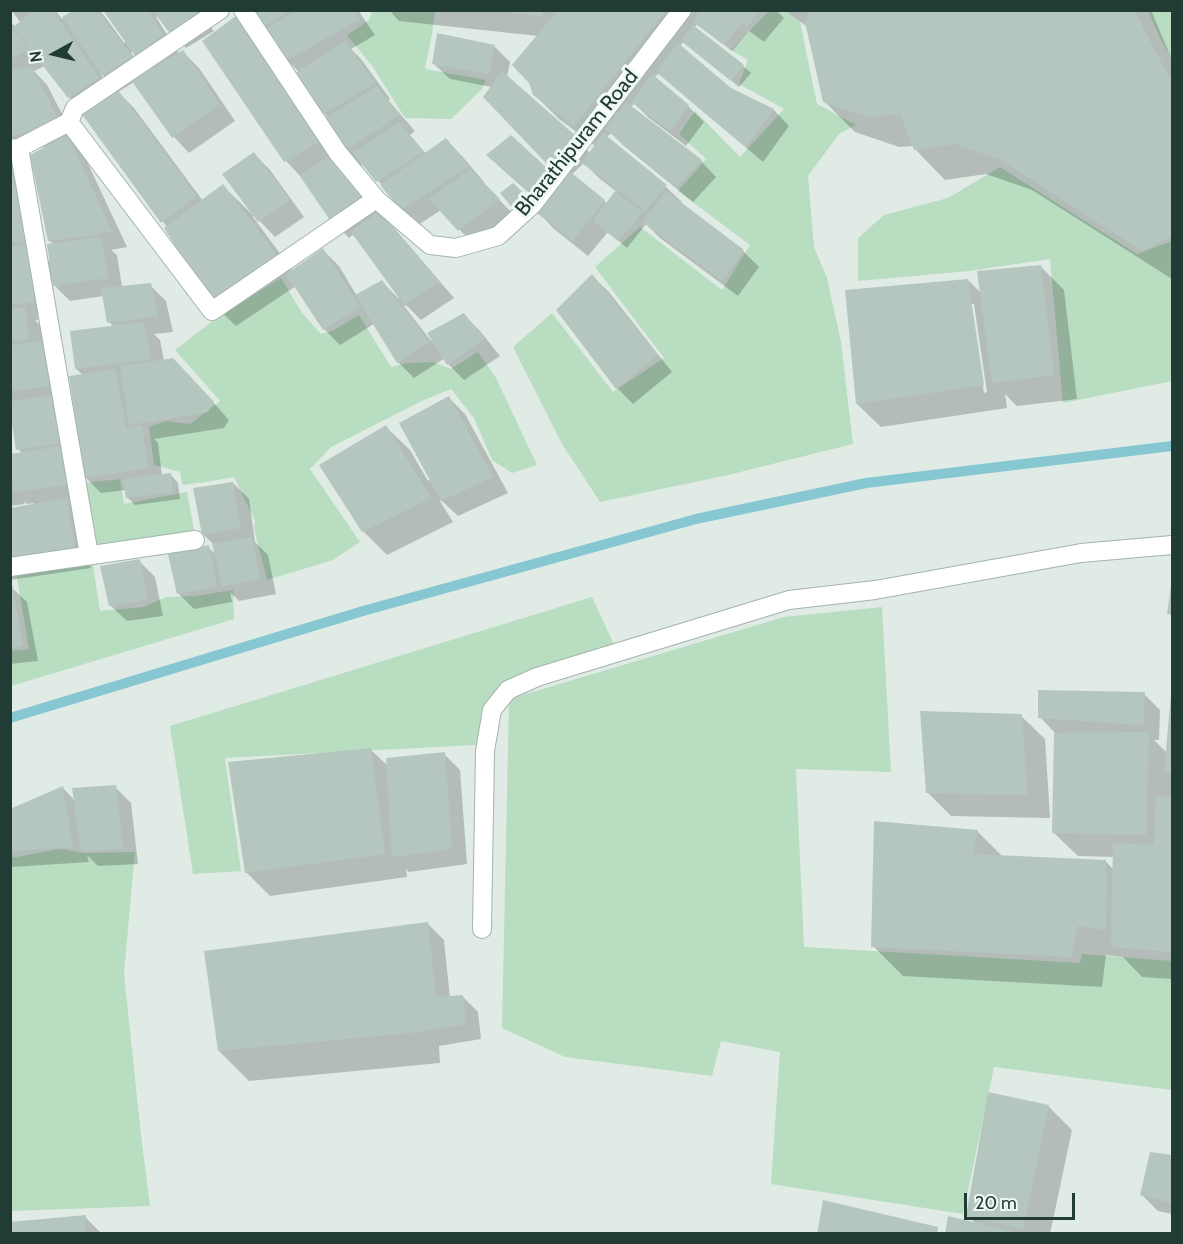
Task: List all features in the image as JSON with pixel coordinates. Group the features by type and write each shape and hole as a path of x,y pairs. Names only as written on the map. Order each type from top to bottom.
{"street":[{"path":"89,555 15,148 69,122 75,108 220,10"},
{"name":"Bharathipuram Road","path":"243,10 338,153 376,199 430,245 456,248 498,236 533,204 682,10"},
{"path":"69,122 212,311 376,199"},
{"path":"10,567 195,540"},
{"path":"482,929 485,751 492,710 508,690 537,677 789,600 875,590 1081,553 1173,545"}],"green space":[{"path":"372,11 435,11 425,69 486,80 482,89 451,119 405,118 373,67 347,35 369,20"},
{"path":"769,11 784,11 800,22 817,104 856,125 839,134 808,176 814,247 827,278 841,342 853,444 728,475 600,502 562,444 513,347 552,313 613,392 664,358 595,267 640,227 722,290 750,245 678,191 706,159 679,134 695,111 740,157 784,109 739,84 748,60 731,50"},
{"path":"1148,11 1172,11 1172,59 1163,44"},
{"path":"1000,167 1137,254 1172,241 1172,381 1063,403 1050,259 969,271 858,281 858,238 884,215 948,198"},
{"path":"281,278 302,313 321,334 332,331 359,315 391,367 406,363 433,362 451,369 478,352 496,378 537,465 512,473 492,460 474,418 451,389 424,400 331,447 310,469 360,542 333,560 267,580 254,529 255,521 234,477 182,485 180,472 154,465 149,427 166,421 190,424 220,401 175,350 215,319"},
{"path":"120,479 124,504 187,492 195,535 96,548 83,483"},
{"path":"93,565 100,611 143,607 166,597 195,596 233,590 234,619 11,686 11,651 29,649 16,573"},
{"path":"592,597 615,647 498,687 476,745 225,758 241,871 193,874 170,726"},
{"path":"882,607 891,772 796,769 804,947 1080,963 1082,954 1172,961 1172,1090 994,1067 963,1214 771,1184 780,1052 721,1041 712,1076 565,1057 502,1028 509,699 784,617"},
{"path":"60,849 84,853 135,852 124,974 150,1206 11,1211 11,858"}],"building":[{"path":"35,10 53,10 99,78 68,98 13,27"},
{"path":"74,10 98,10 132,57 102,76 62,17"},
{"path":"103,10 148,10 163,35 135,56"},
{"path":"152,10 196,10 199,15 169,32"},
{"path":"252,10 290,10 263,27"},
{"path":"297,10 354,10 360,19 286,61 265,29"},
{"path":"506,10 543,10 542,16 506,12"},
{"path":"558,10 666,10 574,126 533,95 529,83 512,65"},
{"path":"700,10 723,10 741,24 724,45 693,22"},
{"path":"725,10 761,10 747,27"},
{"path":"811,10 1135,10 1172,82 1172,236 1142,251 1001,160 955,144 914,150 900,114 868,117 823,102 805,22"},
{"path":"236,16 321,141 284,162 202,41"},
{"path":"10,25 29,50 10,59"},
{"path":"693,25 744,65 731,81 681,41"},
{"path":"437,33 495,45 489,74 432,64"},
{"path":"345,41 375,83 322,115 294,74"},
{"path":"678,43 731,88 774,109 746,147 656,72"},
{"path":"183,50 220,104 172,138 131,80"},
{"path":"32,67 57,117 44,127 12,136 10,70"},
{"path":"502,71 578,138 548,165 483,97"},
{"path":"652,74 689,105 670,131 631,102"},
{"path":"377,86 400,115 344,151 323,120"},
{"path":"118,90 197,196 161,223 81,113"},
{"path":"626,102 702,160 676,187 605,129"},
{"path":"399,122 423,152 376,182 353,153"},
{"path":"603,133 667,185 645,211 582,163"},
{"path":"68,135 112,232 48,241 30,155"},
{"path":"511,135 549,170 529,192 486,155"},
{"path":"446,138 469,166 401,210 380,185"},
{"path":"254,152 290,200 258,222 222,174"},
{"path":"331,156 367,200 332,223 299,175"},
{"path":"10,157 13,157 29,241 10,244"},
{"path":"470,169 500,199 458,231 429,199"},
{"path":"568,170 605,200 572,241 537,213"},
{"path":"513,183 531,200 515,211 500,193"},
{"path":"223,184 279,258 211,304 164,228"},
{"path":"615,191 643,212 618,241 593,221"},
{"path":"666,191 744,250 722,281 642,222"},
{"path":"379,211 439,282 404,305 351,232"},
{"path":"101,237 108,278 53,286 47,244"},
{"path":"33,243 42,301 10,305 10,247"},
{"path":"323,248 360,307 323,330 286,274"},
{"path":"1041,265 1054,375 992,383 977,271"},
{"path":"592,274 658,355 616,389 556,310"},
{"path":"968,279 984,385 856,404 845,290"},
{"path":"382,280 429,342 397,363 355,295"},
{"path":"151,283 158,316 107,323 101,288"},
{"path":"25,307 29,340 10,342 10,309"},
{"path":"464,313 485,339 447,365 427,333"},
{"path":"144,322 151,359 75,369 70,331"},
{"path":"43,341 52,386 10,391 10,345"},
{"path":"173,358 214,402 208,412 129,425 120,367"},
{"path":"115,369 126,428 142,425 148,468 84,478 69,376"},
{"path":"55,395 62,443 16,450 10,401"},
{"path":"449,396 493,477 441,501 399,423"},
{"path":"386,425 431,498 362,532 319,465"},
{"path":"62,446 68,485 14,492 10,473 10,454"},
{"path":"171,473 173,492 126,498 123,479"},
{"path":"233,482 240,528 202,535 193,488"},
{"path":"67,498 76,553 10,562 10,508"},
{"path":"252,537 260,579 222,586 212,544"},
{"path":"209,545 217,587 177,594 168,554"},
{"path":"140,559 148,600 109,606 100,566"},
{"path":"10,584 12,584 23,646 10,647"},
{"path":"1172,586 1172,615 1167,614"},
{"path":"1038,690 1145,692 1143,725 1038,718"},
{"path":"1172,695 1172,773 1164,772"},
{"path":"920,711 1022,714 1027,795 926,793"},
{"path":"1149,732 1146,835 1052,833 1054,733"},
{"path":"371,748 385,854 245,873 228,762"},
{"path":"445,752 452,849 392,857 386,758"},
{"path":"116,785 123,849 81,851 72,788"},
{"path":"63,786 73,847 10,851 10,809"},
{"path":"1156,796 1172,797 1172,952 1111,947 1113,843 1154,845"},
{"path":"874,821 978,830 973,854 1106,860 1106,930 1077,926 1072,957 871,947"},
{"path":"428,922 436,997 463,995 466,1024 410,1033 218,1051 204,951"},
{"path":"988,1092 1049,1105 1023,1229 966,1216"},
{"path":"1150,1152 1172,1155 1172,1203 1140,1195"},
{"path":"823,1200 938,1227 937,1234 817,1234"},
{"path":"86,1215 85,1234 10,1234 10,1222"},
{"path":"948,1216 1019,1233 1019,1234 945,1234"}],"waterway":[{"path":"10,718 363,611 696,519 866,483 1172,446"}]}
